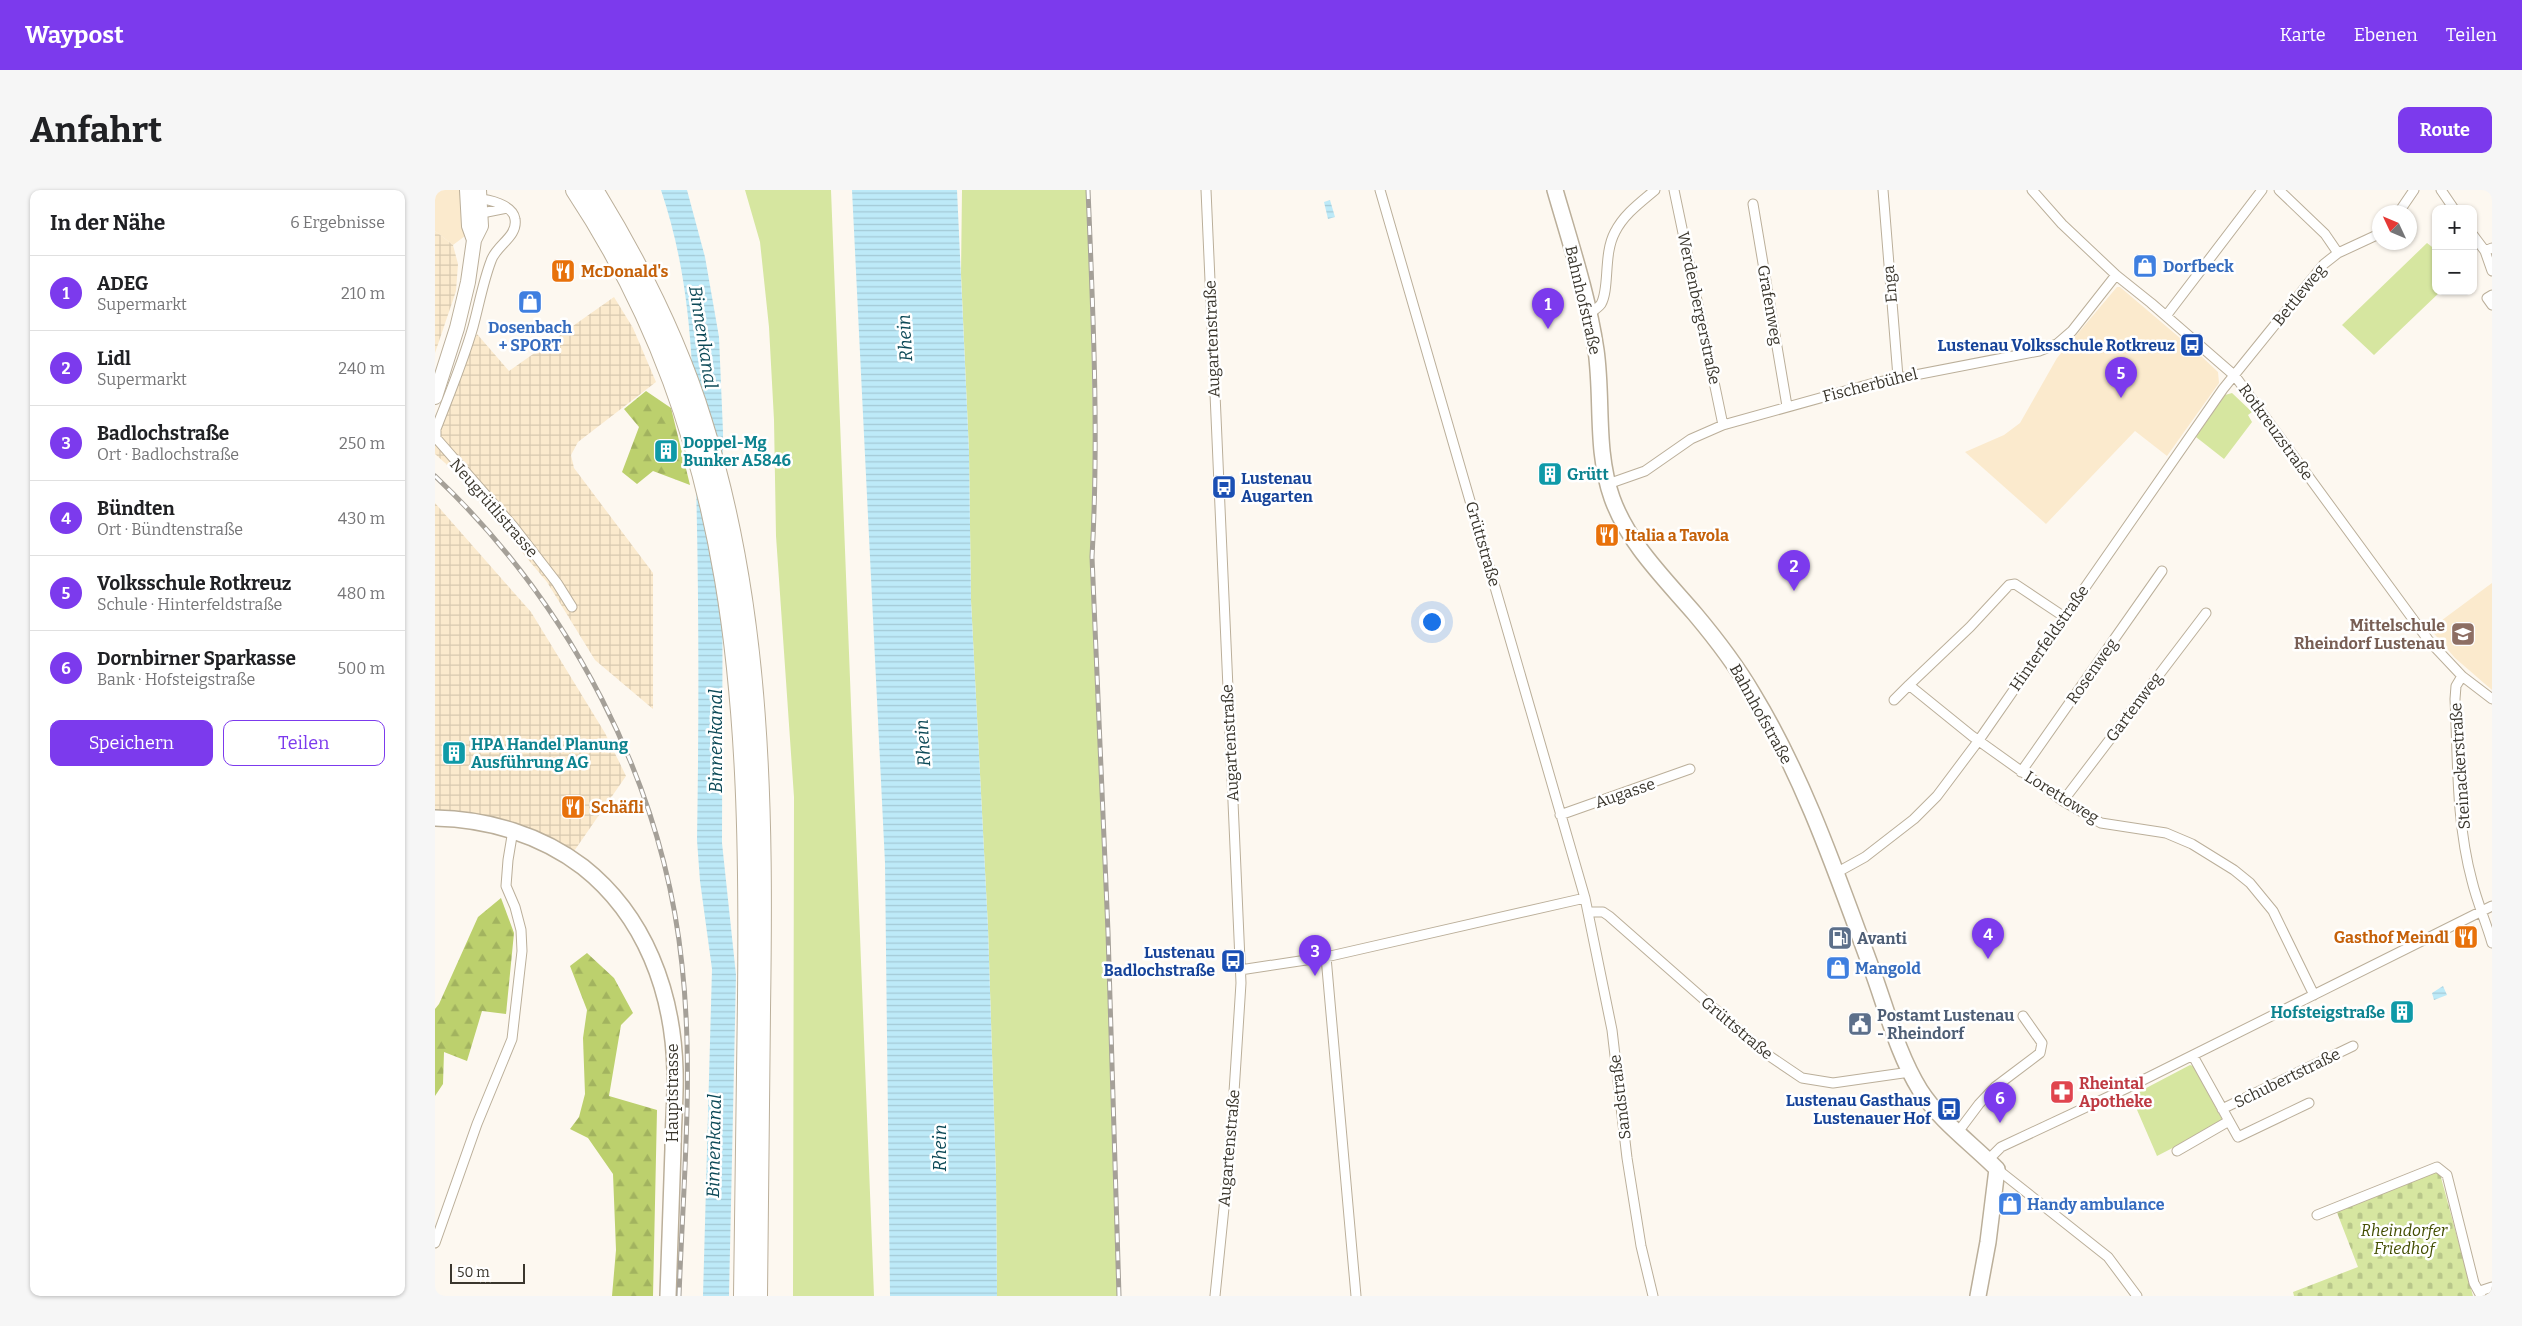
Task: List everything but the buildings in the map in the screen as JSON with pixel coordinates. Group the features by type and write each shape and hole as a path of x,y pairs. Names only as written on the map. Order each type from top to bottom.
{"highway":[{"path":"575,190 631,287 655,339 684,413 707,491 720,547 739,704 746,821 747,936 743,1296"},
{"path":"594,190 641,272 677,351 704,424 732,533 754,683 761,828 758,1296"}],"main road":[{"name":"Bahnhofstraße","path":"1555,190 1589,314 1599,376 1601,449 1608,484 1619,515 1640,549 1719,643 1753,694 1791,768 1836,873 1910,1072 1921,1091 1958,1132 1993,1164"},
{"path":"435,397 446,369 464,304 474,240 481,226 473,201"},
{"name":"Hauptstrasse","path":"435,818 469,820 513,830 569,857 608,890 636,925 657,970 671,1030 675,1070 668,1296"},
{"path":"1978,1296 1989,1235 1993,1164"}],"street":[{"name":"Augartenstraße","path":"1206,190 1240,970 1231,1138 1215,1296"},
{"name":"Grüttstraße","path":"1380,190 1585,898"},
{"path":"1589,314 1600,306 1603,298 1607,258 1615,232 1629,212 1655,190"},
{"name":"Werdenbergerstraße","path":"1674,190 1723,425"},
{"name":"Enga","path":"1883,190 1898,377"},
{"name":"Rotkreuzstraße","path":"2032,190 2062,224 2116,275 2167,316 2235,376 2417,627 2462,676 2492,700"},
{"path":"2167,316 2262,190"},
{"path":"2279,190 2325,234 2338,253"},
{"path":"2404,205 2414,190"},
{"path":"2441,190 2451,205"},
{"path":"473,201 507,208"},
{"path":"473,201 498,203 507,208"},
{"name":"Grafenweg","path":"1753,204 1787,406"},
{"name":"Neugrütlistrasse","path":"507,208 515,218 513,230 509,238 491,260 473,329 436,428 436,438 513,526 557,583 572,607"},
{"name":"Bettleweg","path":"2235,376 2324,264 2338,253 2372,237"},
{"path":"2477,239 2488,250 2492,271"},
{"name":"Fischerbühel","path":"1608,484 1645,471 1691,440 1723,425 1898,377 2039,351 2057,344 2072,331 2116,275"},
{"path":"2492,295 2487,298 2492,305"},
{"name":"Hinterfeldstraße","path":"1836,873 1865,857 1914,819 1937,796 1979,740 2063,616 2223,389 2235,376"},
{"name":"Rosenweg","path":"2021,772 2162,571"},
{"path":"1894,700 1970,627 2009,584 2015,584 2063,616"},
{"name":"Gartenweg","path":"2063,801 2206,613"},
{"name":"Steinackerstraße","path":"2462,676 2455,694 2458,782 2462,825 2471,880 2492,943"},
{"name":"Lorettoweg","path":"1909,685 2021,772 2063,801 2101,823 2166,833 2192,844 2234,870 2256,890 2273,911 2314,995"},
{"name":"Augasse","path":"1560,815 1690,769"},
{"path":"435,1243 477,1124 512,1039 522,951 521,930 515,906 506,886 507,860 513,830"},
{"path":"1240,970 1326,957 1585,898"},
{"name":"Sandstraße","path":"1585,898 1612,1030 1627,1158 1641,1243 1653,1296"},
{"path":"2137,1296 2107,1257 1993,1164 2001,1147 2193,1056 2492,906"},
{"name":"Grüttstraße","path":"1589,912 1603,912 1609,916 1765,1054 1803,1078 1833,1083 1910,1072"},
{"path":"1326,957 1356,1296"},
{"path":"1958,1132 1979,1104 1995,1087 2040,1053 2042,1043 2023,1016"},
{"name":"Schubertstraße","path":"2222,1109 2353,1046"},
{"name":"Schubertstraße","path":"2193,1056 2238,1137 2309,1103"},
{"name":"Schubertstraße","path":"2177,1151 2229,1121"},
{"path":"2317,1215 2437,1167 2442,1169 2447,1175 2474,1282 2481,1293 2492,1287"}],"shaded area":[{"path":"435,190 461,190 465,236 453,245 435,231"},
{"path":"435,231 453,245 458,264 456,291 435,353"},
{"path":"2117,287 2120,287 2200,355 2218,372 2219,383 2167,456 2135,431 2046,524 1965,452 2004,435 2020,423 2057,358"},
{"path":"614,297 633,328 656,382 578,442 571,455 574,468 653,573 653,709 595,660 547,582 454,471 435,454 435,426 477,334 509,371"},
{"path":"435,503 531,612 605,733 626,776 570,857 552,848 435,818"},
{"name":"Mittelschule Rheindorf Lustenau","path":"2492,583 2492,690 2455,658 2430,629"}],"green space":[{"path":"745,190 831,190 874,1296 793,1296 794,797 776,536 774,420 769,327 760,242"},
{"path":"962,190 1088,190 1095,500 1092,557 1105,843 1119,1296 997,1296 996,1177 988,928 971,601 969,452 961,274"},
{"path":"2427,243 2432,247 2432,295 2437,295 2374,355 2342,325"},
{"path":"646,391 671,408 690,485 653,471 637,484 622,472 639,427 624,409"},
{"path":"2232,393 2252,412 2248,415 2252,422 2224,459 2196,437 2225,395"},
{"path":"501,898 514,933 506,1014 482,1011 467,1061 444,1052 443,1084 435,1096 435,1009 439,1004 478,917"},
{"path":"587,953 614,978 633,1013 621,1025 609,1096 657,1110 653,1296 612,1296 616,1250 613,1174 588,1138 570,1129 579,1117 585,1094 583,1038 587,1010 570,966"},
{"path":"2190,1065 2193,1066 2222,1119 2221,1123 2157,1156 2131,1096"},
{"name":"Rheindorfer Friedhof","path":"2439,1170 2473,1296 2294,1296 2293,1292 2358,1267 2336,1210"}],"water":[{"name":"Binnenkanal","path":"661,190 687,190 705,257 719,337 723,432 722,843 736,975 729,1296 703,1296 712,969 700,881 697,840 698,616 694,407 686,299 672,226"},
{"name":"Rhein","path":"852,190 957,190 969,452 971,601 988,928 996,1177 997,1296 890,1296 885,863"},
{"path":"1330,200 1335,217 1328,219 1324,202"},
{"path":"2443,986 2447,995 2434,1000 2432,993"}],"railway":[{"path":"1088,190 1095,419 1092,557 1108,932 1119,1296"},
{"path":"435,476 483,526 527,580 567,638 602,699 631,762 654,828 671,896 682,965 685,1006 687,1130 679,1296"}],"place":[{"name":"Dorfbeck","path":"2145,266"},
{"name":"McDonald's","path":"563,271"},
{"name":"Dosenbach + SPORT","path":"530,302"},
{"name":"ADEG","path":"1548,329"},
{"name":"Lustenau Volksschule Rotkreuz","path":"2192,345"},
{"name":"Volksschule Rotkreuz","path":"2121,398"},
{"name":"Doppel-Mg Bunker A5846","path":"666,451"},
{"name":"Grütt","path":"1550,474"},
{"name":"Lustenau Augarten","path":"1224,487"},
{"name":"Italia a Tavola","path":"1607,535"},
{"name":"Lidl","path":"1794,591"},
{"name":"Mittelschule Rheindorf Lustenau","path":"2463,634"},
{"name":"HPA Handel Planung Ausführung AG","path":"454,753"},
{"name":"Schäfli","path":"573,807"},
{"name":"Gasthof Meindl","path":"2466,937"},
{"name":"Avanti","path":"1840,938"},
{"name":"Bündten","path":"1988,959"},
{"name":"Lustenau Badlochstraße","path":"1233,961"},
{"name":"Mangold","path":"1838,968"},
{"name":"Badlochstraße","path":"1315,976"},
{"name":"Hofsteigstraße","path":"2402,1012"},
{"name":"Postamt Lustenau - Rheindorf","path":"1860,1024"},
{"name":"Rheintal Apotheke","path":"2062,1092"},
{"name":"Lustenau Gasthaus Lustenauer Hof","path":"1949,1109"},
{"name":"Dornbirner Sparkasse","path":"2000,1123"},
{"name":"Handy ambulance","path":"2010,1204"}]}
